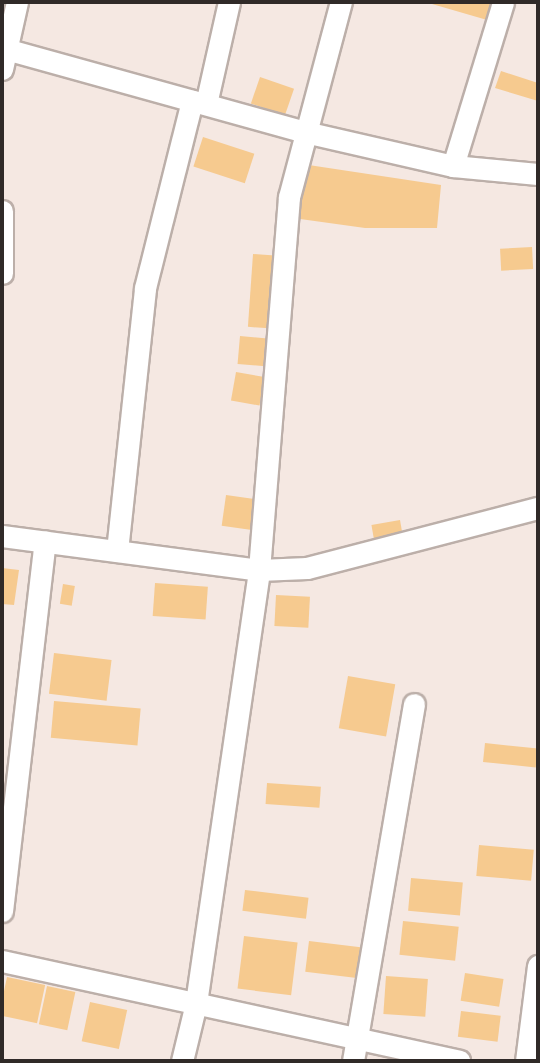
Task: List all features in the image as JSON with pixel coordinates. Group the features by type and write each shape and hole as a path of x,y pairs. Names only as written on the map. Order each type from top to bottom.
{"street":[{"path":"18,2 3,55 199,102 305,132 453,166 538,174"},
{"path":"117,551 145,288 229,2"},
{"path":"182,1061 196,1003 259,570 289,197 341,2"},
{"path":"453,166 503,2"},
{"path":"2,211 2,273"},
{"path":"2,536 259,570 307,568 538,508"},
{"path":"2,911 45,541"},
{"path":"353,1061 414,704"},
{"path":"2,961 459,1061"},
{"path":"526,1061 538,966"}],"building":[{"path":"495,2 494,22 432,4"},
{"path":"501,71 538,83 538,101 495,88"},
{"path":"260,77 294,89 285,115 251,103"},
{"path":"203,137 254,154 245,183 193,166"},
{"path":"302,164 441,185 437,228 365,228 293,218"},
{"path":"532,247 533,269 501,271 500,249"},
{"path":"253,254 282,256 277,329 248,327"},
{"path":"240,336 273,339 270,367 238,364"},
{"path":"236,372 265,377 260,406 231,401"},
{"path":"226,495 260,500 255,530 222,526"},
{"path":"400,520 403,537 374,542 371,525"},
{"path":"2,568 19,570 14,605 2,604"},
{"path":"155,583 208,587 206,620 153,616"},
{"path":"63,584 75,586 72,606 60,604"},
{"path":"276,595 310,597 308,628 274,626"},
{"path":"54,653 112,660 107,701 49,694"},
{"path":"348,676 395,684 386,737 339,728"},
{"path":"54,701 141,709 137,745 51,738"},
{"path":"485,743 538,749 536,767 483,762"},
{"path":"267,783 321,787 319,808 266,804"},
{"path":"479,845 534,850 531,881 476,876"},
{"path":"411,878 463,883 460,915 408,911"},
{"path":"245,890 309,898 306,919 242,911"},
{"path":"403,921 459,927 455,961 399,955"},
{"path":"244,936 298,943 291,995 238,989"},
{"path":"309,941 363,948 359,978 305,972"},
{"path":"465,973 504,979 499,1007 461,1001"},
{"path":"386,976 428,979 425,1017 383,1014"},
{"path":"7,977 45,985 37,1023 2,1016"},
{"path":"47,986 75,992 67,1030 39,1024"},
{"path":"90,1002 127,1010 119,1049 82,1041"},
{"path":"461,1011 501,1016 498,1042 458,1037"}]}
